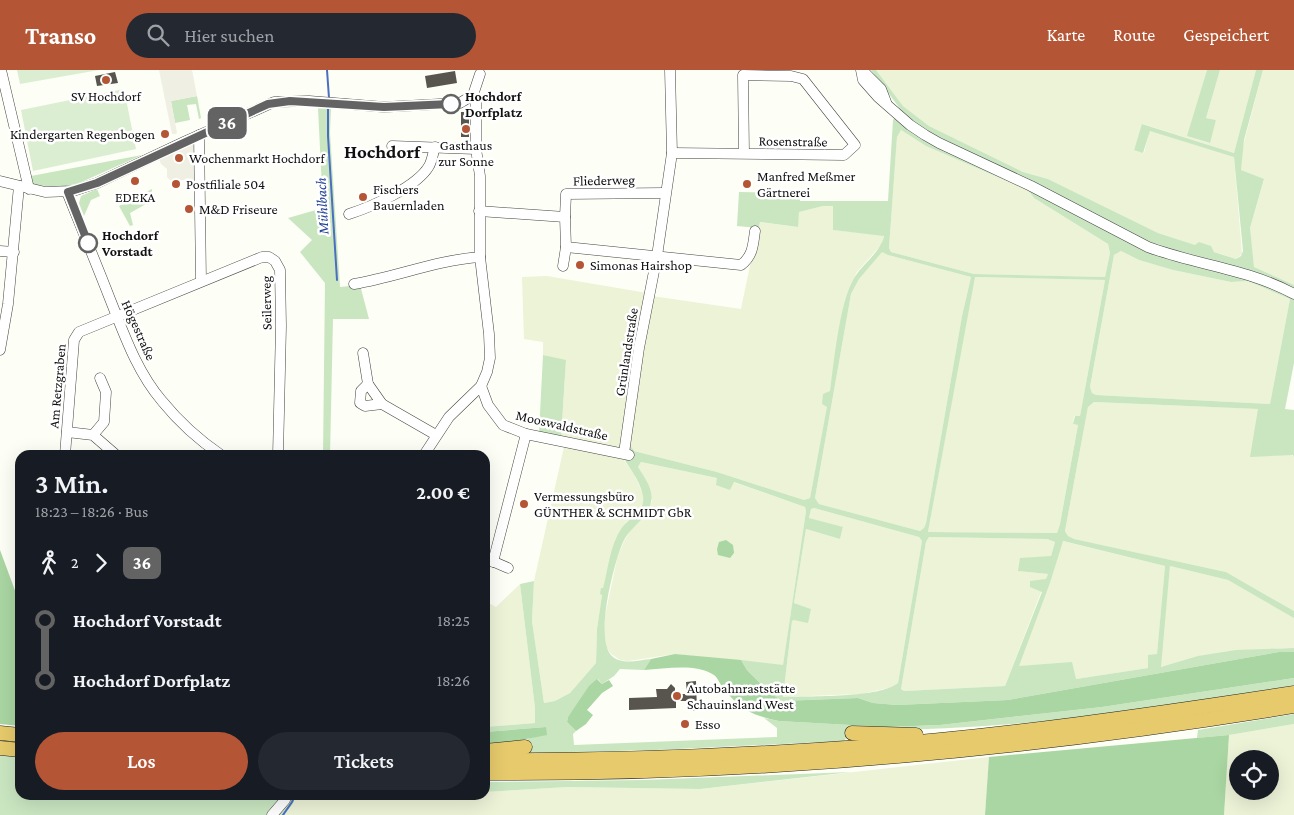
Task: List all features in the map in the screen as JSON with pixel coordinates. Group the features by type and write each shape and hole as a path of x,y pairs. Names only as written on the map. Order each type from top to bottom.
{"highway":[{"path":"490,760 643,758 861,747 1119,719 1294,693"},
{"path":"490,773 645,772 764,767 871,759 1180,725 1294,706"},
{"path":"852,733 910,734 944,739"},
{"path":"0,734 15,735"},
{"path":"490,750 525,747"},
{"path":"0,748 15,750"}],"street":[{"path":"0,70 24,188 0,350"},
{"name":"Grünlandstraße","path":"627,454 640,348 672,153 670,70"},
{"path":"861,70 863,80 878,97 910,125 939,143 1031,186 1131,240 1166,254 1258,278 1294,294"},
{"path":"0,181 46,192 68,192 97,183 274,102 331,103 384,107 460,103 473,95 483,71"},
{"name":"Rosenstraße","path":"672,153 744,154 844,155 855,144 802,79 791,76 743,75 744,154"},
{"path":"427,450 451,414 481,386 490,358 480,257 480,176 476,149 476,100 473,95"},
{"path":"199,135 201,282"},
{"path":"392,146 476,149"},
{"path":"349,214 364,209 417,179 429,166 435,147"},
{"name":"Högestraße","path":"68,192 136,360 162,401 195,435 214,450"},
{"name":"Fliederweg","path":"564,266 566,194 664,193"},
{"path":"479,211 565,217"},
{"path":"566,247 741,265 752,252 755,231"},
{"path":"0,250 14,252"},
{"name":"Seilerweg","path":"117,315 262,257 269,257 279,267 281,326 278,450"},
{"path":"354,284 396,276 448,261 480,257"},
{"name":"Am Retzgraben","path":"65,450 76,336 82,330 117,315"},
{"path":"363,353 368,384 382,404 436,435"},
{"path":"93,435 104,422 106,392 100,378"},
{"path":"368,384 361,391 360,402 366,406 382,404"},
{"name":"Mooswaldstraße","path":"481,386 494,415 503,425 526,434 627,454"},
{"path":"67,432 93,435 110,450"},
{"path":"490,557 526,434"},
{"path":"490,560 508,568"},
{"path":"272,815 283,800"}],"green space":[{"path":"17,70 99,70 20,84"},
{"path":"871,70 876,70 903,106 929,126 1023,172 1048,179 1158,233 1195,245 1199,242 1211,246 1214,252 1236,259 1241,256 1243,251 1234,157 1150,131 1143,153 1134,150 1142,124 1234,153 1256,70 1263,70 1244,140 1241,170 1264,179 1250,228 1254,267 1294,285 1294,363 1285,409 1294,410 1294,458 1293,455 1250,457 1258,409 1094,402 1088,407 1065,531 1068,536 1074,539 1226,572 1294,611 1294,618 1228,580 1170,566 1161,667 1198,656 1236,650 1294,648 1294,652 1279,652 1008,700 897,705 873,703 858,698 782,701 769,692 747,670 741,660 783,665 806,511 805,507 734,482 730,490 716,485 717,478 641,462 638,467 650,488 651,502 646,514 626,536 619,552 607,601 605,635 607,648 613,657 621,661 651,659 644,670 620,669 614,676 602,684 598,679 568,717 567,722 576,731 573,734 574,745 777,737 777,728 764,718 779,721 886,727 940,725 1102,707 1294,678 1294,685 1185,703 1074,718 908,730 852,730 844,741 656,750 528,753 525,741 546,727 490,732 490,727 535,723 535,708 520,584 534,581 532,621 544,703 555,701 570,693 596,663 597,629 602,595 600,594 612,550 617,535 639,510 643,501 639,483 618,448 621,447 647,319 629,444 634,451 717,472 804,500 810,498 827,407 822,404 823,394 830,391 838,335 847,293 852,282 878,248 884,236 833,230 833,206 823,206 799,212 798,227 760,222 758,228 737,226 739,192 799,193 800,201 888,201 893,120 901,110","holes":["901,130 926,146 1028,190 1034,198 1108,244 1110,253 1105,277 974,274 891,252 889,248 897,137","1121,251 1139,260 1173,270 1231,282 1248,281 1290,299 1270,404 1096,395 1092,393 1090,387 1114,255","882,252 971,277 962,316 926,523 920,531 819,504 815,498 851,294 859,279","975,277 1105,280 1080,416 1075,416 1073,424 1078,425 1057,533 928,532","814,508 919,537 922,541 898,683 889,688 861,694 783,697 792,621 808,623 811,609 794,603 806,529 840,539 843,527 809,518 811,509","929,537 1047,539 1055,542 1051,556 1020,558 1018,571 1048,574 1046,579 1030,581 1030,587 1042,592 1005,686 904,691 901,689 926,542","1063,541 1165,566 1157,654 1148,655 1148,668 1076,679 1072,662 1019,666 1050,583"]},
{"path":"876,70 1207,70 1188,136 1209,143 1216,120 1206,118 1220,70 1256,70 1234,153 1143,124 1134,149 1144,153 1150,130 1234,156 1242,254 1236,259 1158,233 1048,179 1023,172 929,126 903,106"},
{"path":"1207,70 1220,70 1206,118 1216,120 1210,143 1187,136"},
{"path":"1263,70 1294,70 1294,285 1254,267 1250,228 1264,180 1241,170 1241,154"},
{"path":"124,89 136,149 33,171 21,110"},
{"path":"197,96 201,118 199,119 196,104 187,105 190,120 175,123 171,101"},
{"path":"318,108 331,108 330,133 340,287 360,285 369,319 333,319 330,450 323,450 325,283 300,252 312,240 288,218 323,208"},
{"path":"901,130 926,146 1028,190 1034,198 1108,244 1110,253 1105,277 974,274 891,252 889,248 897,137"},
{"path":"142,155 77,184 60,187 33,185 31,176"},
{"path":"97,189 100,196 91,200 84,216 79,203 81,196"},
{"path":"152,189 152,203 146,204 130,213 133,225 130,226 119,206"},
{"path":"823,206 834,206 833,230 884,235 881,245 857,272 843,312 830,391 822,404 828,406 810,498 804,500 717,472 634,451 630,448 629,440 652,296 741,309 759,222 797,227 799,212"},
{"path":"882,251 888,255 971,277 962,316 926,523 920,531 819,504 815,498 851,294 859,279"},
{"path":"1121,251 1139,260 1173,270 1231,282 1248,281 1290,299 1270,404 1096,395 1092,393 1090,387 1114,255"},
{"path":"547,276 647,293 621,447 561,438 566,361 543,355 543,342 524,339 522,277"},
{"path":"974,277 1105,280 1080,416 1074,416 1073,424 1078,425 1057,533 928,532"},
{"path":"543,355 566,360 561,438 539,433"},
{"path":"1094,402 1259,409 1294,458 1294,611 1226,572 1073,539 1068,536 1065,531 1088,407"},
{"path":"564,447 622,458 634,474 644,501 636,515 626,522 616,538 603,588 601,588 596,663 570,693 555,701 544,703 532,621 534,581"},
{"path":"641,462 717,478 730,490 733,482 805,507 806,511 783,666 675,654 628,661 620,660 610,653 606,646 604,634 605,616 617,559 630,531 646,516 652,501 645,479 638,467"},
{"path":"814,508 919,537 922,541 898,683 893,687 861,694 783,697 792,621 811,609 794,603 806,529 840,539 843,528 809,518 811,509"},
{"path":"929,537 1047,539 1055,542 1051,556 1019,571 1048,574 1005,686 904,691 901,689 926,542"},
{"path":"726,540 733,545 734,553 730,558 718,555 719,542"},
{"path":"1062,541 1165,566 1157,655 1148,668 1076,679 1018,666 1050,583"},
{"path":"0,550 15,590 15,726 0,724"},
{"path":"1170,566 1228,580 1290,614 1294,618 1294,648 1280,648 1160,667"},
{"path":"520,584 535,708 535,723 490,727 490,604 496,607"},
{"path":"1279,652 1294,652 1294,678 1102,707 940,725 886,727 769,719 741,707 723,688 715,676 706,671 689,668 644,670 651,659 675,654 741,660 747,670 769,692 782,701 858,698 873,703 897,705 1008,700"},
{"path":"597,679 602,684 609,680 613,686 602,693 587,710 593,715 586,724 576,731 567,722 568,717 589,686"},
{"path":"1294,714 1294,724 1229,735 1197,738 1198,730"},
{"path":"1294,724 1294,815 1224,815 1229,735"},
{"path":"546,727 547,735 490,746 490,732"},
{"path":"1229,735 1224,815 985,815 989,757"},
{"path":"0,755 15,756 15,800 294,800 284,815 0,815"},
{"path":"989,757 985,815 284,815 294,800 490,800 490,792 568,787 700,789"},
{"path":"851,772 700,789 568,787 490,792 490,782 644,780"}],"shaded area":[{"path":"159,70 192,70 197,96 171,101 177,133 175,134 172,134"},
{"path":"199,135 199,180 170,180 167,177 167,169 161,164 157,154"}],"building":[{"path":"455,71 457,83 427,88 425,76"},
{"name":"SV Hochdorf","path":"115,72 118,83 97,86 95,76"},
{"name":"Gasthaus zur Sonne","path":"461,112 469,112 469,137 461,137"},
{"name":"Autobahnraststätte Schauinsland West","path":"696,681 697,711 687,711 687,701 676,701 676,708 629,710 629,698 657,697 656,689 667,689 671,684 675,688 675,694 687,694 686,682"}],"waterway":[{"name":"Mühlbach","path":"327,70 329,98"},
{"name":"Mühlbach","path":"328,105 328,136 337,280"},
{"path":"283,815 293,800"}],"bus line":[{"name":"36","path":"88,243 68,192 97,183 268,104 290,101 384,107 451,104"}],"place":[{"name":"SV Hochdorf","path":"106,80"},
{"name":"Hochdorf Dorfplatz","path":"451,104"},
{"name":"Gasthaus zur Sonne","path":"466,129"},
{"name":"Kindergarten Regenbogen","path":"165,134"},
{"name":"Wochenmarkt Hochdorf","path":"179,158"},
{"name":"EDEKA","path":"135,181"},
{"name":"Postfiliale 504","path":"176,184"},
{"name":"Manfred Meßmer Gärtnerei","path":"747,184"},
{"name":"Fischers Bauernladen","path":"363,197"},
{"name":"M&D Friseure","path":"189,209"},
{"name":"Hochdorf Vorstadt","path":"88,243"},
{"name":"Simonas Hairshop","path":"580,265"},
{"name":"Vermessungsbüro GÜNTHER & SCHMIDT GbR","path":"524,504"},
{"name":"Autobahnraststätte Schauinsland West","path":"677,696"},
{"name":"Esso","path":"685,724"}],"district":[{"name":"Hochdorf","path":"382,151"}]}
